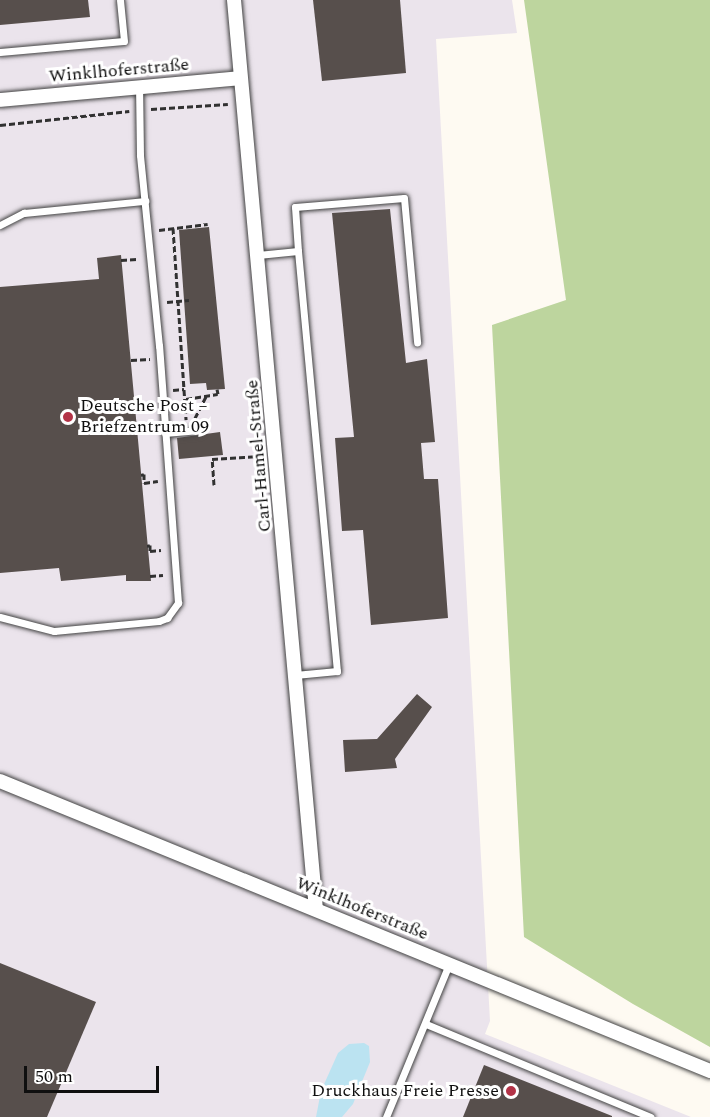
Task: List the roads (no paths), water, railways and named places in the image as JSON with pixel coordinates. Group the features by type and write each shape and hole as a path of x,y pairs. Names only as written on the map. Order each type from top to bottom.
{"street":[{"name":"Carl-Hamel-Straße","path":"234,0 277,454 316,909"},
{"name":"Winklhoferstraße","path":"0,100 240,78"},
{"name":"Winklhoferstraße","path":"0,781 710,1071"}],"lane":[{"path":"0,52 124,41 120,0"},
{"path":"0,617 54,631 159,621 175,610 179,590 140,155 139,87"},
{"path":"295,675 337,671 295,207 404,198 417,342"},
{"path":"0,225 24,213 145,201"},
{"path":"258,255 298,251"},
{"path":"165,433 199,430"},
{"path":"386,1117 449,964"},
{"path":"426,1024 651,1117"}],"water":[{"path":"364,1043 369,1046 370,1062 353,1104 342,1117 316,1117 321,1091 338,1053 349,1044"}],"place":[{"name":"Deutsche Post – Briefzentrum 09","path":"68,417"},
{"name":"Druckhaus Freie Presse","path":"511,1091"}]}
